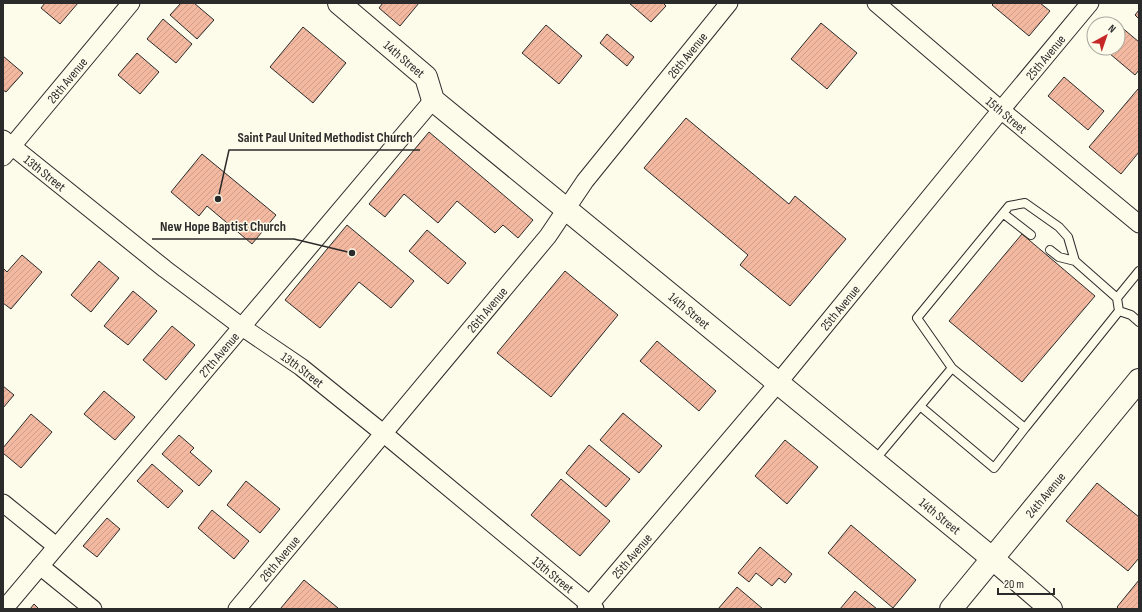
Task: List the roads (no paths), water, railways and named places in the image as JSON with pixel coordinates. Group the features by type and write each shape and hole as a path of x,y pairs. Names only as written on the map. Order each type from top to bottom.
{"street":[{"name":"28th Avenue","path":"6,147 131,3"},
{"name":"14th Street","path":"340,3 426,77 432,100 566,208 873,462 993,559 1051,609"},
{"name":"26th Avenue","path":"237,609 548,236 585,181 729,3"},
{"name":"15th Street","path":"876,3 1001,110 1139,224"},
{"name":"25th Avenue","path":"590,608 778,383 1090,3"},
{"name":"27th Avenue","path":"4,609 432,100"},
{"name":"13th Street","path":"6,147 242,327 301,367 383,433 590,608"},
{"name":"24th Avenue","path":"951,609 1139,380"},
{"path":"3,503 56,546"},
{"path":"40,566 93,609"}],"lane":[{"path":"1026,428 952,368 918,318 1010,206 1025,203 1059,227 1068,237 1075,261"},
{"path":"1004,214 1031,235"},
{"path":"920,406 994,468 1119,311 1117,298 1075,261 1059,257 1050,250"},
{"path":"1117,298 1139,270"},
{"path":"1119,311 1131,315 1139,322"},
{"path":"873,462 952,368"}],"place":[{"name":"Saint Paul United Methodist Church","path":"218,199"},
{"name":"New Hope Baptist Church","path":"352,253"}]}
